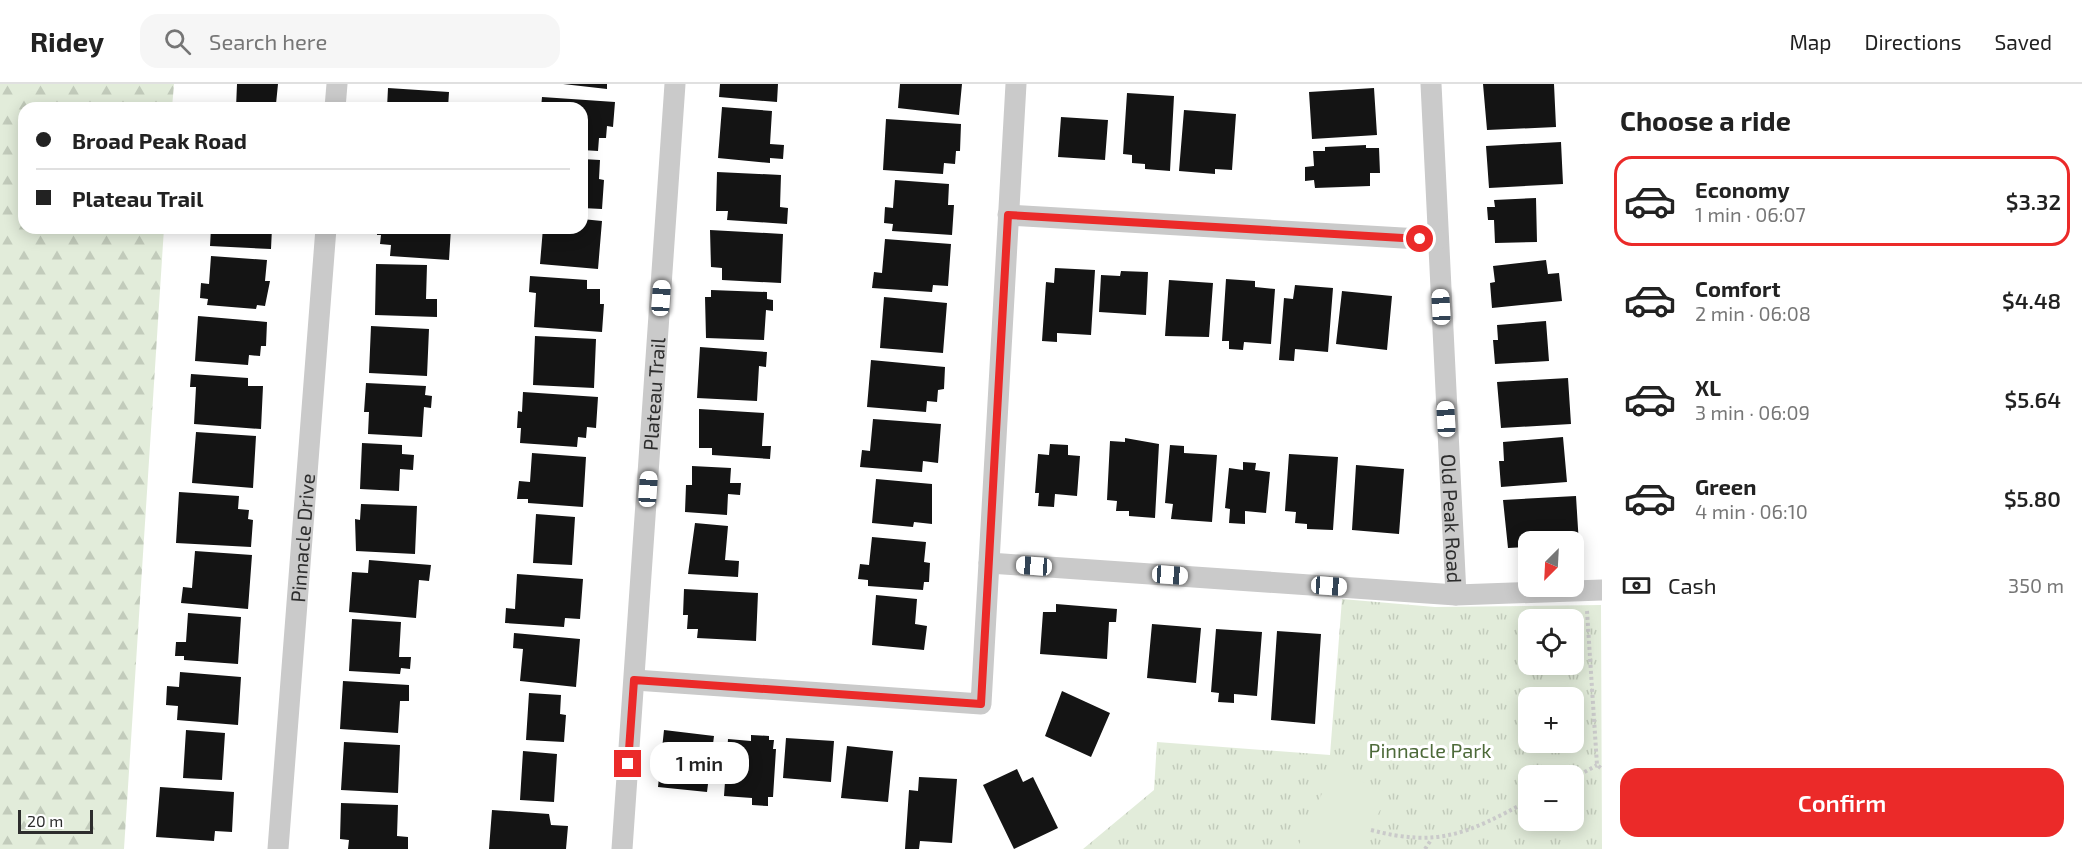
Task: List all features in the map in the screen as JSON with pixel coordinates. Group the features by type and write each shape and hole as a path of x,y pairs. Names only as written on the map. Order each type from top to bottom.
{"street":[{"path":"336,102 337,84"},
{"name":"Plateau Trail","path":"622,849 675,84"},
{"path":"634,680 981,704 1016,84"},
{"name":"Old Peak Road","path":"1431,84 1456,595"},
{"path":"1008,215 1437,240"},
{"name":"Pinnacle Drive","path":"279,849 326,234"},
{"path":"989,563 1456,595 1602,590"}],"path":[{"path":"1587,610 1597,765 1602,770"},
{"path":"1584,772 1597,765"},
{"path":"1371,830 1404,839 1432,839 1481,826 1518,806"},
{"path":"1425,849 1432,839"}],"green space":[{"path":"0,84 174,84 172,102 18,102 18,234 164,234 124,849 0,849"},
{"name":"Pinnacle Park","path":"1342,599 1435,607 1601,605 1602,849 1083,849 1154,790 1157,742 1330,755"},
{"path":"1333,769 1388,793 1362,849 1297,849"}],"building":[{"path":"237,84 278,84 276,102 236,102"},
{"path":"563,84 607,84 607,89"},
{"path":"720,84 778,84 777,102 719,97"},
{"path":"900,84 962,84 959,115 898,108"},
{"path":"1483,84 1554,84 1556,127 1487,130"},
{"path":"388,88 449,92 448,102 387,102"},
{"path":"1374,88 1377,135 1312,139 1309,92"},
{"path":"1127,93 1174,96 1170,171 1145,169 1145,164 1132,163 1132,155 1123,154"},
{"path":"542,97 615,102 613,127 607,126 606,138 599,138 598,151 588,150 588,102 542,102"},
{"path":"722,107 772,111 770,144 784,145 783,159 770,158 770,163 718,158"},
{"path":"1184,110 1236,114 1232,170 1215,169 1215,174 1179,171"},
{"path":"1061,117 1108,120 1105,160 1058,157"},
{"path":"886,119 961,124 960,151 956,151 955,164 944,163 943,174 883,170"},
{"path":"1561,142 1563,184 1489,188 1486,146"},
{"path":"1366,145 1366,148 1379,148 1380,173 1370,173 1370,186 1315,188 1314,180 1305,181 1305,167 1314,166 1313,151 1325,151 1325,147"},
{"path":"588,159 600,160 599,179 604,180 602,209 588,208"},
{"path":"717,172 781,175 780,207 788,208 787,224 727,220 728,211 716,211"},
{"path":"895,180 949,184 948,205 954,205 952,235 892,231 893,224 884,223 885,207 893,208"},
{"path":"1536,198 1537,242 1495,243 1494,220 1488,220 1487,207 1495,207 1494,200"},
{"path":"588,220 602,221 598,269 540,264 542,234 588,234"},
{"path":"710,230 783,234 781,283 722,280 722,268 711,267"},
{"path":"211,234 272,234 271,249 210,246"},
{"path":"451,234 449,260 390,256 391,245 380,244 381,235 377,235"},
{"path":"885,239 951,244 948,286 933,285 932,292 872,288 874,272 882,273"},
{"path":"211,256 267,260 265,281 270,281 265,306 257,305 256,309 207,305 208,299 200,298 201,283 209,284"},
{"path":"1546,260 1548,274 1559,273 1562,301 1492,308 1490,283 1495,282 1493,266"},
{"path":"376,264 427,265 426,299 437,299 437,317 375,315"},
{"path":"1055,268 1095,270 1091,335 1057,333 1057,342 1042,341 1046,282 1054,283"},
{"path":"1121,271 1148,272 1146,315 1099,312 1101,275 1120,276"},
{"path":"530,276 587,280 587,289 600,289 600,304 604,304 602,332 534,327 536,293 529,292"},
{"path":"1226,279 1255,281 1255,287 1275,289 1271,344 1244,342 1243,350 1229,349 1229,341 1222,341"},
{"path":"1169,280 1213,283 1209,337 1165,336"},
{"path":"1295,285 1333,288 1328,352 1295,349 1294,361 1279,360 1284,298 1293,299"},
{"path":"711,290 767,292 767,299 773,300 773,311 766,310 764,340 706,338 705,297 711,297"},
{"path":"1342,291 1392,296 1387,350 1336,344"},
{"path":"884,297 947,303 943,353 880,348"},
{"path":"198,316 267,322 266,346 261,346 260,356 249,355 248,365 195,361"},
{"path":"1546,321 1549,361 1495,364 1493,340 1498,340 1497,325"},
{"path":"371,326 429,329 427,376 369,373"},
{"path":"535,336 596,339 594,388 533,385"},
{"path":"700,347 767,352 766,367 759,366 757,401 697,398"},
{"path":"871,360 945,367 944,389 938,390 937,402 927,401 926,412 867,407"},
{"path":"191,374 248,378 248,386 263,386 261,429 194,424 196,387 190,387"},
{"path":"1568,378 1571,424 1501,428 1497,382"},
{"path":"366,383 426,386 425,395 432,396 431,408 424,407 422,437 368,434 369,412 364,412"},
{"path":"523,392 598,397 596,428 587,427 586,438 578,437 577,447 520,443 521,428 517,428 518,411 522,412"},
{"path":"699,409 764,413 762,446 771,446 770,459 712,455 712,448 699,448"},
{"path":"873,419 941,424 938,463 923,461 922,472 860,467 862,450 870,451"},
{"path":"196,432 256,436 253,488 192,483"},
{"path":"1563,437 1567,482 1501,487 1499,461 1504,461 1503,442"},
{"path":"1125,438 1159,444 1155,518 1129,516 1129,511 1116,511 1117,501 1107,500 1110,441 1125,442"},
{"path":"362,443 402,445 402,454 414,455 413,470 400,469 399,491 360,489"},
{"path":"1050,444 1068,445 1068,455 1080,456 1077,496 1055,494 1054,507 1038,506 1039,493 1035,493 1038,454 1049,455"},
{"path":"1170,445 1184,446 1184,453 1217,455 1212,522 1171,519 1173,504 1165,503"},
{"path":"532,453 586,457 583,507 528,503 528,499 517,499 519,481 530,482"},
{"path":"1289,454 1338,457 1333,530 1307,529 1307,524 1295,523 1296,512 1285,511"},
{"path":"1243,462 1256,463 1255,470 1270,472 1266,513 1245,511 1245,524 1229,523 1230,509 1225,508 1229,468 1243,470"},
{"path":"1356,465 1404,469 1399,534 1352,530"},
{"path":"692,466 731,468 730,483 741,483 740,495 728,494 727,515 685,512 686,485 692,485"},
{"path":"876,479 932,484 932,524 914,522 913,527 872,523"},
{"path":"179,492 239,496 238,509 249,510 248,519 253,520 251,547 176,543"},
{"path":"1576,496 1578,531 1518,531 1518,548 1508,548 1503,500"},
{"path":"361,504 417,506 415,554 356,551 355,519 360,520"},
{"path":"536,514 575,517 572,565 533,563"},
{"path":"695,523 728,526 725,560 739,561 738,577 688,574"},
{"path":"872,537 926,542 924,562 930,563 929,582 924,582 923,590 868,586 868,580 858,579 860,564 869,565"},
{"path":"195,551 252,555 248,609 181,603 183,587 192,588"},
{"path":"369,560 431,565 429,581 419,580 416,618 349,612 352,572 368,573"},
{"path":"517,574 583,579 580,619 565,618 564,627 505,623 506,608 515,609"},
{"path":"684,589 758,593 756,641 697,638 698,629 687,629 688,615 683,615"},
{"path":"876,595 917,599 915,624 927,626 924,650 872,645"},
{"path":"1056,604 1117,609 1116,622 1109,622 1107,659 1040,654 1043,612 1056,612"},
{"path":"188,613 241,617 238,664 184,660 184,656 175,656 176,642 186,642"},
{"path":"352,619 401,622 399,657 411,657 410,669 401,668 400,674 349,671"},
{"path":"1152,624 1201,628 1196,683 1147,678"},
{"path":"1216,629 1262,632 1257,696 1234,694 1234,703 1218,702 1219,693 1211,692"},
{"path":"1277,631 1321,634 1315,724 1271,720"},
{"path":"514,633 580,639 576,687 520,681 523,649 513,648"},
{"path":"180,672 241,677 238,725 177,720 178,706 166,705 167,686 179,687"},
{"path":"343,681 409,685 409,701 400,701 398,733 340,729"},
{"path":"1062,691 1110,713 1091,757 1045,736"},
{"path":"529,693 561,695 560,714 566,715 564,742 526,740"},
{"path":"186,730 225,733 222,780 183,778"},
{"path":"664,730 714,736 707,792 658,787"},
{"path":"751,735 769,736 769,740 774,740 773,749 776,749 773,797 768,797 768,806 752,805 752,798 724,796 728,739 751,741"},
{"path":"786,738 834,741 831,782 783,778"},
{"path":"344,742 400,745 398,793 341,790"},
{"path":"847,746 893,751 888,802 841,798"},
{"path":"523,751 557,754 554,802 520,800"},
{"path":"1017,769 1023,782 1033,777 1058,828 1014,849 983,785"},
{"path":"919,777 957,779 952,843 920,841 919,849 905,849 909,790 918,791"},
{"path":"160,787 234,792 232,832 215,831 214,841 156,837"},
{"path":"341,803 398,805 397,836 408,837 408,849 348,849 349,840 340,839"},
{"path":"492,810 549,814 551,825 568,826 566,849 489,849"}],"route":[{"path":"628,764 634,680 981,704 1008,215 1420,239"}]}
